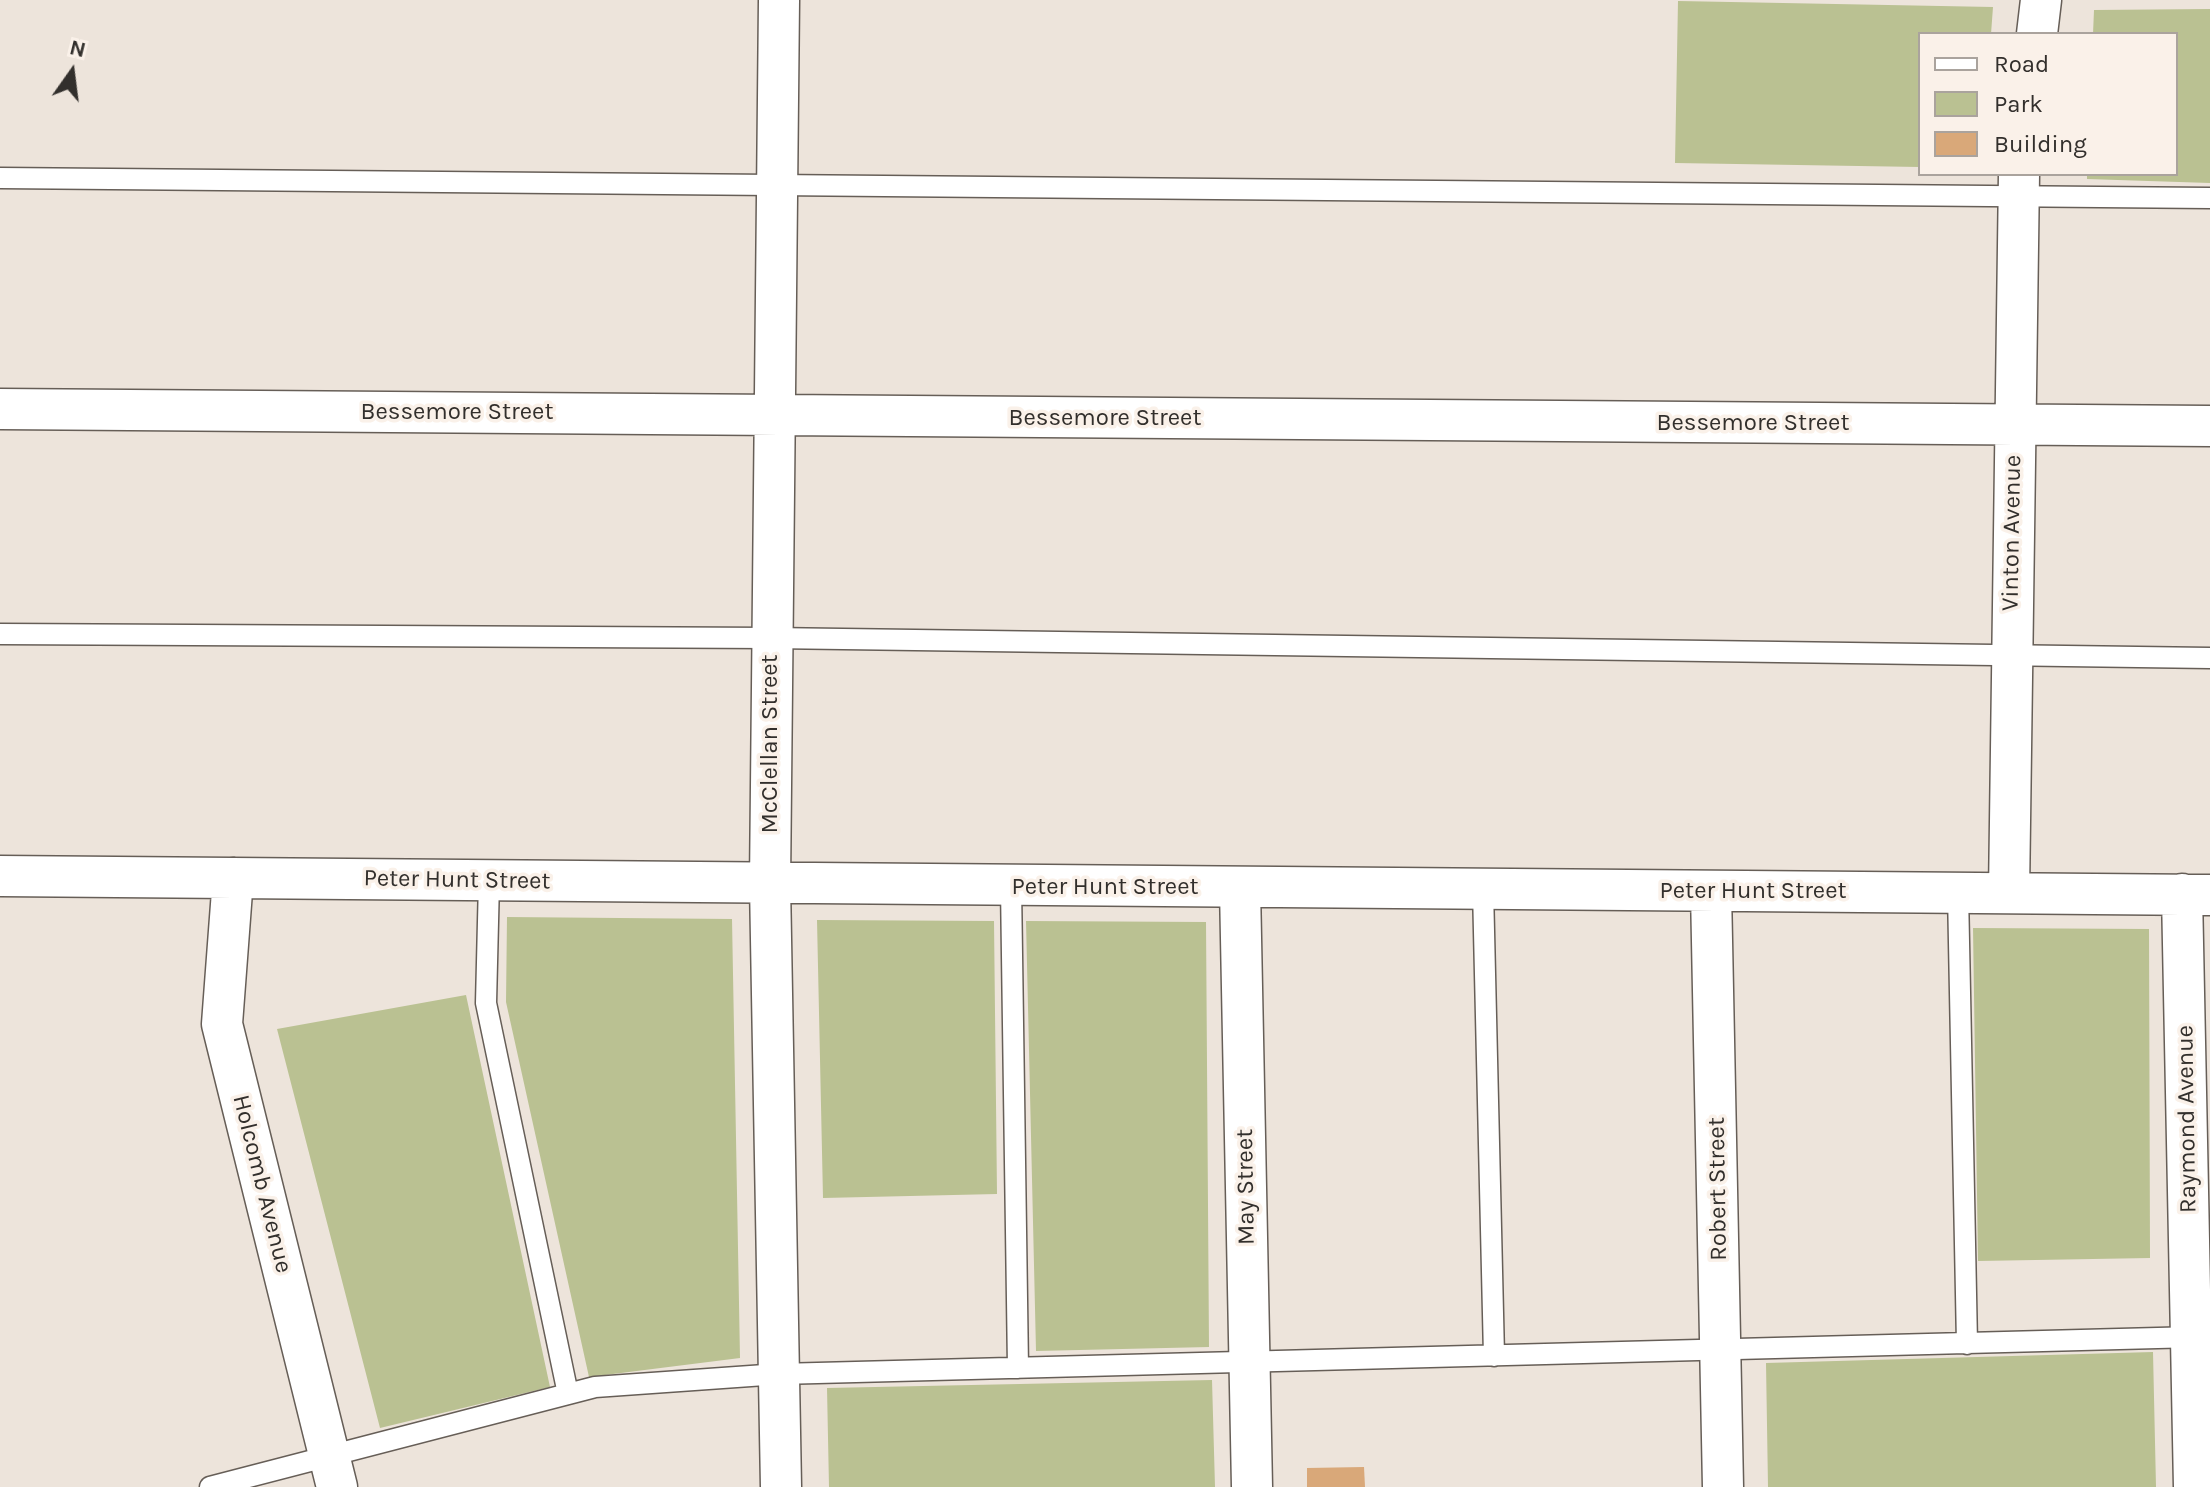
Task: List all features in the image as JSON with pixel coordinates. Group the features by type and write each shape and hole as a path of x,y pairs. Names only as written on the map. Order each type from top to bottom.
{"street":[{"name":"McClellan Street","path":"779,0 772,415 770,884 781,1487"},
{"path":"2037,32 2041,0"},
{"name":"Vinton Avenue","path":"2009,893 2018,185"},
{"name":"Bessemore Street","path":"0,409 2210,426"},
{"name":"Peter Hunt Street","path":"0,876 2196,894"},
{"name":"Holcomb Avenue","path":"233,878 222,1024 333,1472"},
{"name":"May Street","path":"1240,888 1252,1487"},
{"name":"Robert Street","path":"1711,891 1723,1487"},
{"name":"Raymond Avenue","path":"2194,1487 2201,1337 2196,894"}],"lane":[{"path":"0,178 776,186 2018,185 2210,198"},
{"path":"0,634 771,638 2210,658"},
{"path":"489,881 486,1003 568,1394"},
{"path":"1011,886 1018,1368"},
{"path":"1483,889 1494,1356"},
{"path":"1958,892 1967,1344"},
{"path":"210,1487 333,1472 595,1387 779,1374 2201,1337"}],"green space":[{"path":"1678,1 1993,7 1991,32 1918,32 1918,167 1675,163"},
{"path":"2210,9 2210,183 2087,179 2087,176 2178,176 2178,32 2093,32 2094,10"},
{"path":"507,917 732,919 740,1358 589,1377 506,1002"},
{"path":"817,920 994,921 997,1194 823,1198"},
{"path":"1026,921 1206,922 1209,1347 1036,1351"},
{"path":"1973,928 2149,929 2150,1258 1978,1261"},
{"path":"466,995 550,1387 380,1428 277,1029"},
{"path":"2153,1352 2156,1487 1768,1487 1766,1363"},
{"path":"1212,1380 1215,1487 829,1487 827,1388"}],"building":[{"path":"1364,1467 1365,1487 1307,1487 1307,1468"}]}
